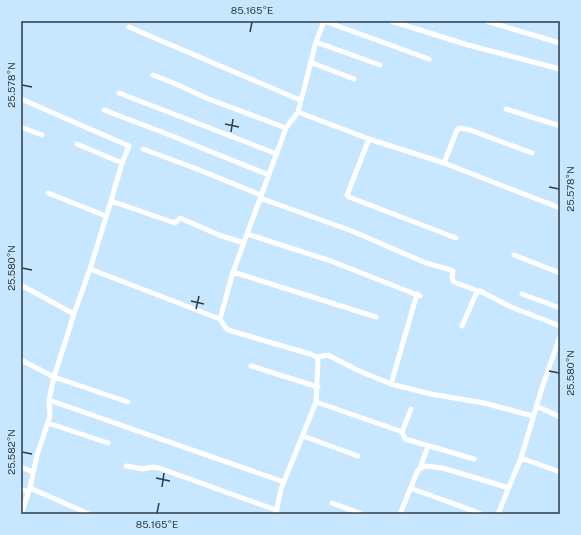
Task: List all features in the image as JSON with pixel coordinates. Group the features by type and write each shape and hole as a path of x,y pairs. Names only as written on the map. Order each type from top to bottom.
{"street":[{"path":"220,319 233,272 276,154 286,128 298,112 310,62 324,21 429,59"},
{"path":"391,21 468,45 560,69"},
{"path":"486,21 560,43"},
{"path":"129,27 300,100"},
{"path":"316,42 380,65"},
{"path":"310,62 354,79"},
{"path":"153,75 206,98 286,128"},
{"path":"119,93 276,154"},
{"path":"21,99 128,146 90,269 54,377 49,400 50,411 48,423 21,514"},
{"path":"506,108 560,126"},
{"path":"104,110 269,175"},
{"path":"298,112 368,138 444,163 560,208"},
{"path":"21,127 42,135"},
{"path":"444,163 457,130 460,128 470,130 532,153"},
{"path":"368,138 347,195 456,238"},
{"path":"77,144 122,163"},
{"path":"143,149 197,169 260,197 352,231 426,263 451,270 453,271 452,278 454,282 487,294 511,307 560,326"},
{"path":"48,193 106,216"},
{"path":"111,201 175,223 180,218 219,235 244,243"},
{"path":"247,234 331,261 418,295 391,384"},
{"path":"514,255 560,273"},
{"path":"90,269 220,319 228,330 317,357 328,355 357,370 391,384 431,394 484,403 533,416"},
{"path":"233,272 376,317"},
{"path":"21,285 74,314"},
{"path":"462,326 478,291"},
{"path":"522,294 560,308"},
{"path":"498,514 521,458 536,406 560,336"},
{"path":"126,466 143,469 152,467 159,468 276,512 279,496 284,482 316,402 318,387 317,357"},
{"path":"21,360 54,377 128,402"},
{"path":"251,366 318,387"},
{"path":"49,400 284,482"},
{"path":"316,402 402,432"},
{"path":"536,406 560,417"},
{"path":"411,409 402,432 405,439 474,459"},
{"path":"48,423 108,443"},
{"path":"302,436 358,456"},
{"path":"400,514 415,474 420,468 428,446"},
{"path":"521,458 560,472"},
{"path":"420,468 430,466 443,468 509,488"},
{"path":"21,467 33,472"},
{"path":"410,488 482,514"},
{"path":"21,489 29,490 89,514"},
{"path":"332,503 362,514"}]}
